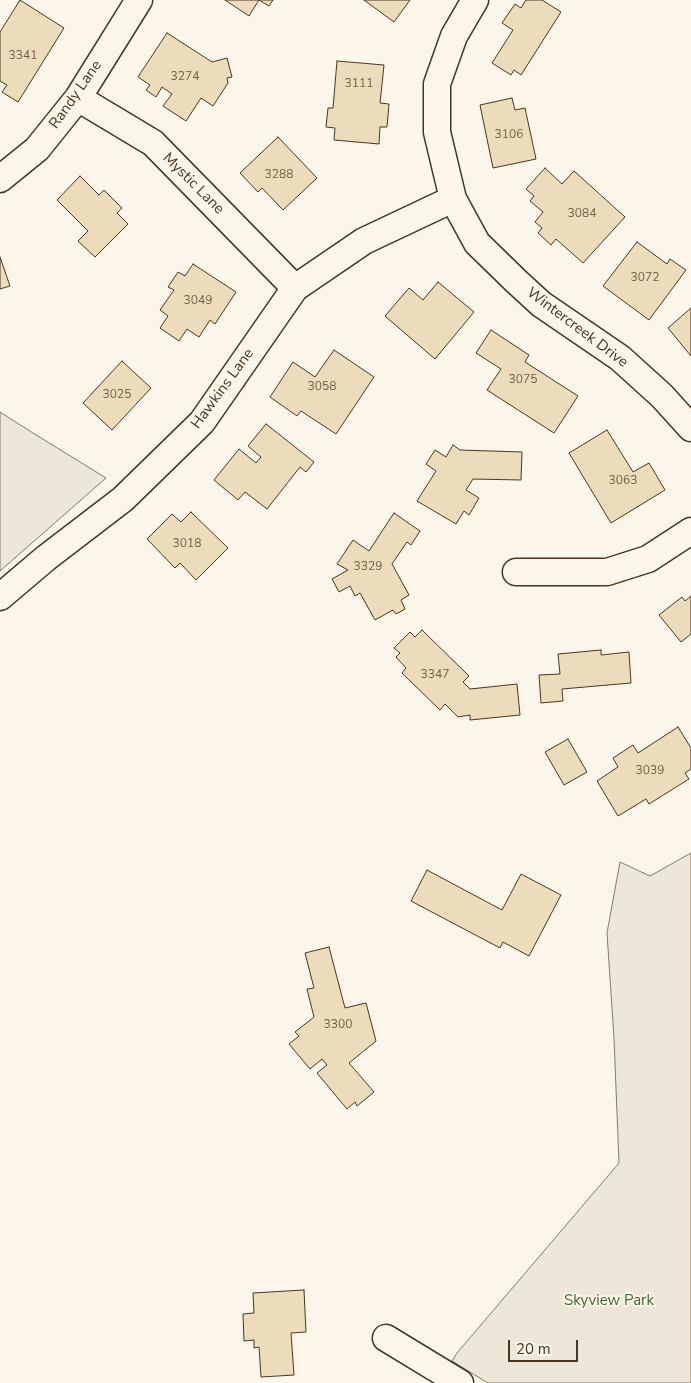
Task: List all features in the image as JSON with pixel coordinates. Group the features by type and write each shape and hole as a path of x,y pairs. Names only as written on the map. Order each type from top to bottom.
{"street":[{"name":"Randy Lane","path":"0,179 37,149 78,98 139,0"},
{"name":"Wintercreek Drive","path":"475,0 454,36 437,84 437,132 453,200 477,243 541,304 620,358 662,396 691,428"},
{"name":"Mystic Lane","path":"78,98 153,144 295,288"},
{"name":"Hawkins Lane","path":"0,597 46,558 123,499 202,422 295,288 364,241 453,200"},
{"path":"516,572 607,572 648,559 691,531"},
{"path":"386,1338 460,1383"}],"green space":[{"path":"0,412 106,478 0,571"},
{"name":"Skyview Park","path":"691,853 691,1383 488,1383 452,1361 619,1163 614,1038 607,933 620,862 650,876"}],"building":[{"path":"20,0 64,28 18,102 2,92 7,85 0,81 0,32"},
{"path":"225,0 259,0 249,16"},
{"path":"259,0 273,0 269,6"},
{"path":"364,0 410,0 394,22"},
{"path":"526,0 542,0 561,12 521,75 514,70 511,75 492,63 513,30 502,23 515,4 521,8"},
{"path":"167,33 212,62 227,58 232,77 227,78 228,83 213,106 201,98 186,121 163,106 172,94 162,87 156,97 146,90 150,85 138,77"},
{"path":"337,61 384,65 380,103 389,104 387,127 380,127 379,144 334,140 335,128 326,127 328,108 333,108"},
{"path":"512,98 515,110 525,108 536,159 493,168 480,105"},
{"path":"278,137 317,178 283,210 262,188 258,192 240,173"},
{"path":"545,168 562,184 574,171 625,217 583,263 556,239 551,245 538,233 542,228 535,222 543,212 530,201 534,196 526,189"},
{"path":"80,176 99,195 104,190 122,208 117,213 128,224 95,257 78,241 88,231 57,200"},
{"path":"637,242 667,264 670,259 686,270 649,320 603,286"},
{"path":"0,257 10,286 0,289"},
{"path":"193,264 236,292 215,324 210,320 199,337 187,329 179,341 160,328 168,316 160,310 174,290 168,287 178,272 185,276"},
{"path":"438,282 474,312 435,359 385,316 409,288 423,300"},
{"path":"691,308 691,356 668,328"},
{"path":"491,330 529,355 525,362 578,396 554,433 487,390 501,369 476,353"},
{"path":"334,350 374,377 336,434 301,411 297,416 270,397 293,362 315,377"},
{"path":"122,361 151,388 112,430 83,403"},
{"path":"266,424 314,462 306,472 300,467 267,509 245,492 238,500 214,480 239,449 256,463 261,457 248,446"},
{"path":"607,430 633,472 649,463 665,490 611,523 569,453"},
{"path":"453,445 460,450 522,452 521,480 473,479 466,490 479,498 469,515 464,511 456,524 417,501 436,471 426,464 435,450 446,457"},
{"path":"191,512 228,548 196,580 180,563 175,568 147,539 172,514 181,522"},
{"path":"394,513 420,531 411,545 407,542 392,564 409,595 401,600 405,609 396,614 393,610 375,620 360,593 355,596 350,586 339,592 332,579 348,570 337,564 353,540 369,551"},
{"path":"691,596 691,634 681,642 659,615 682,597 685,601"},
{"path":"422,630 469,676 463,682 470,689 517,684 520,715 470,720 470,715 458,717 445,704 440,710 402,673 406,668 396,657 400,653 394,648 410,632 415,637"},
{"path":"601,650 601,655 629,652 631,683 562,689 563,701 541,703 539,675 560,674 558,654"},
{"path":"678,727 691,748 691,769 685,773 689,779 649,804 646,799 618,816 597,781 618,767 613,758 633,745 638,753"},
{"path":"568,739 587,772 564,785 545,752"},
{"path":"427,870 502,910 521,874 561,895 529,956 503,942 500,948 411,901"},
{"path":"329,947 345,1008 366,1003 376,1041 349,1063 374,1092 357,1106 355,1102 347,1109 317,1073 327,1065 322,1059 310,1069 289,1044 299,1036 295,1032 314,1017 307,989 314,988 305,953"},
{"path":"304,1290 306,1332 291,1333 294,1375 261,1377 259,1347 254,1348 254,1340 244,1341 243,1314 254,1313 253,1293"}]}
